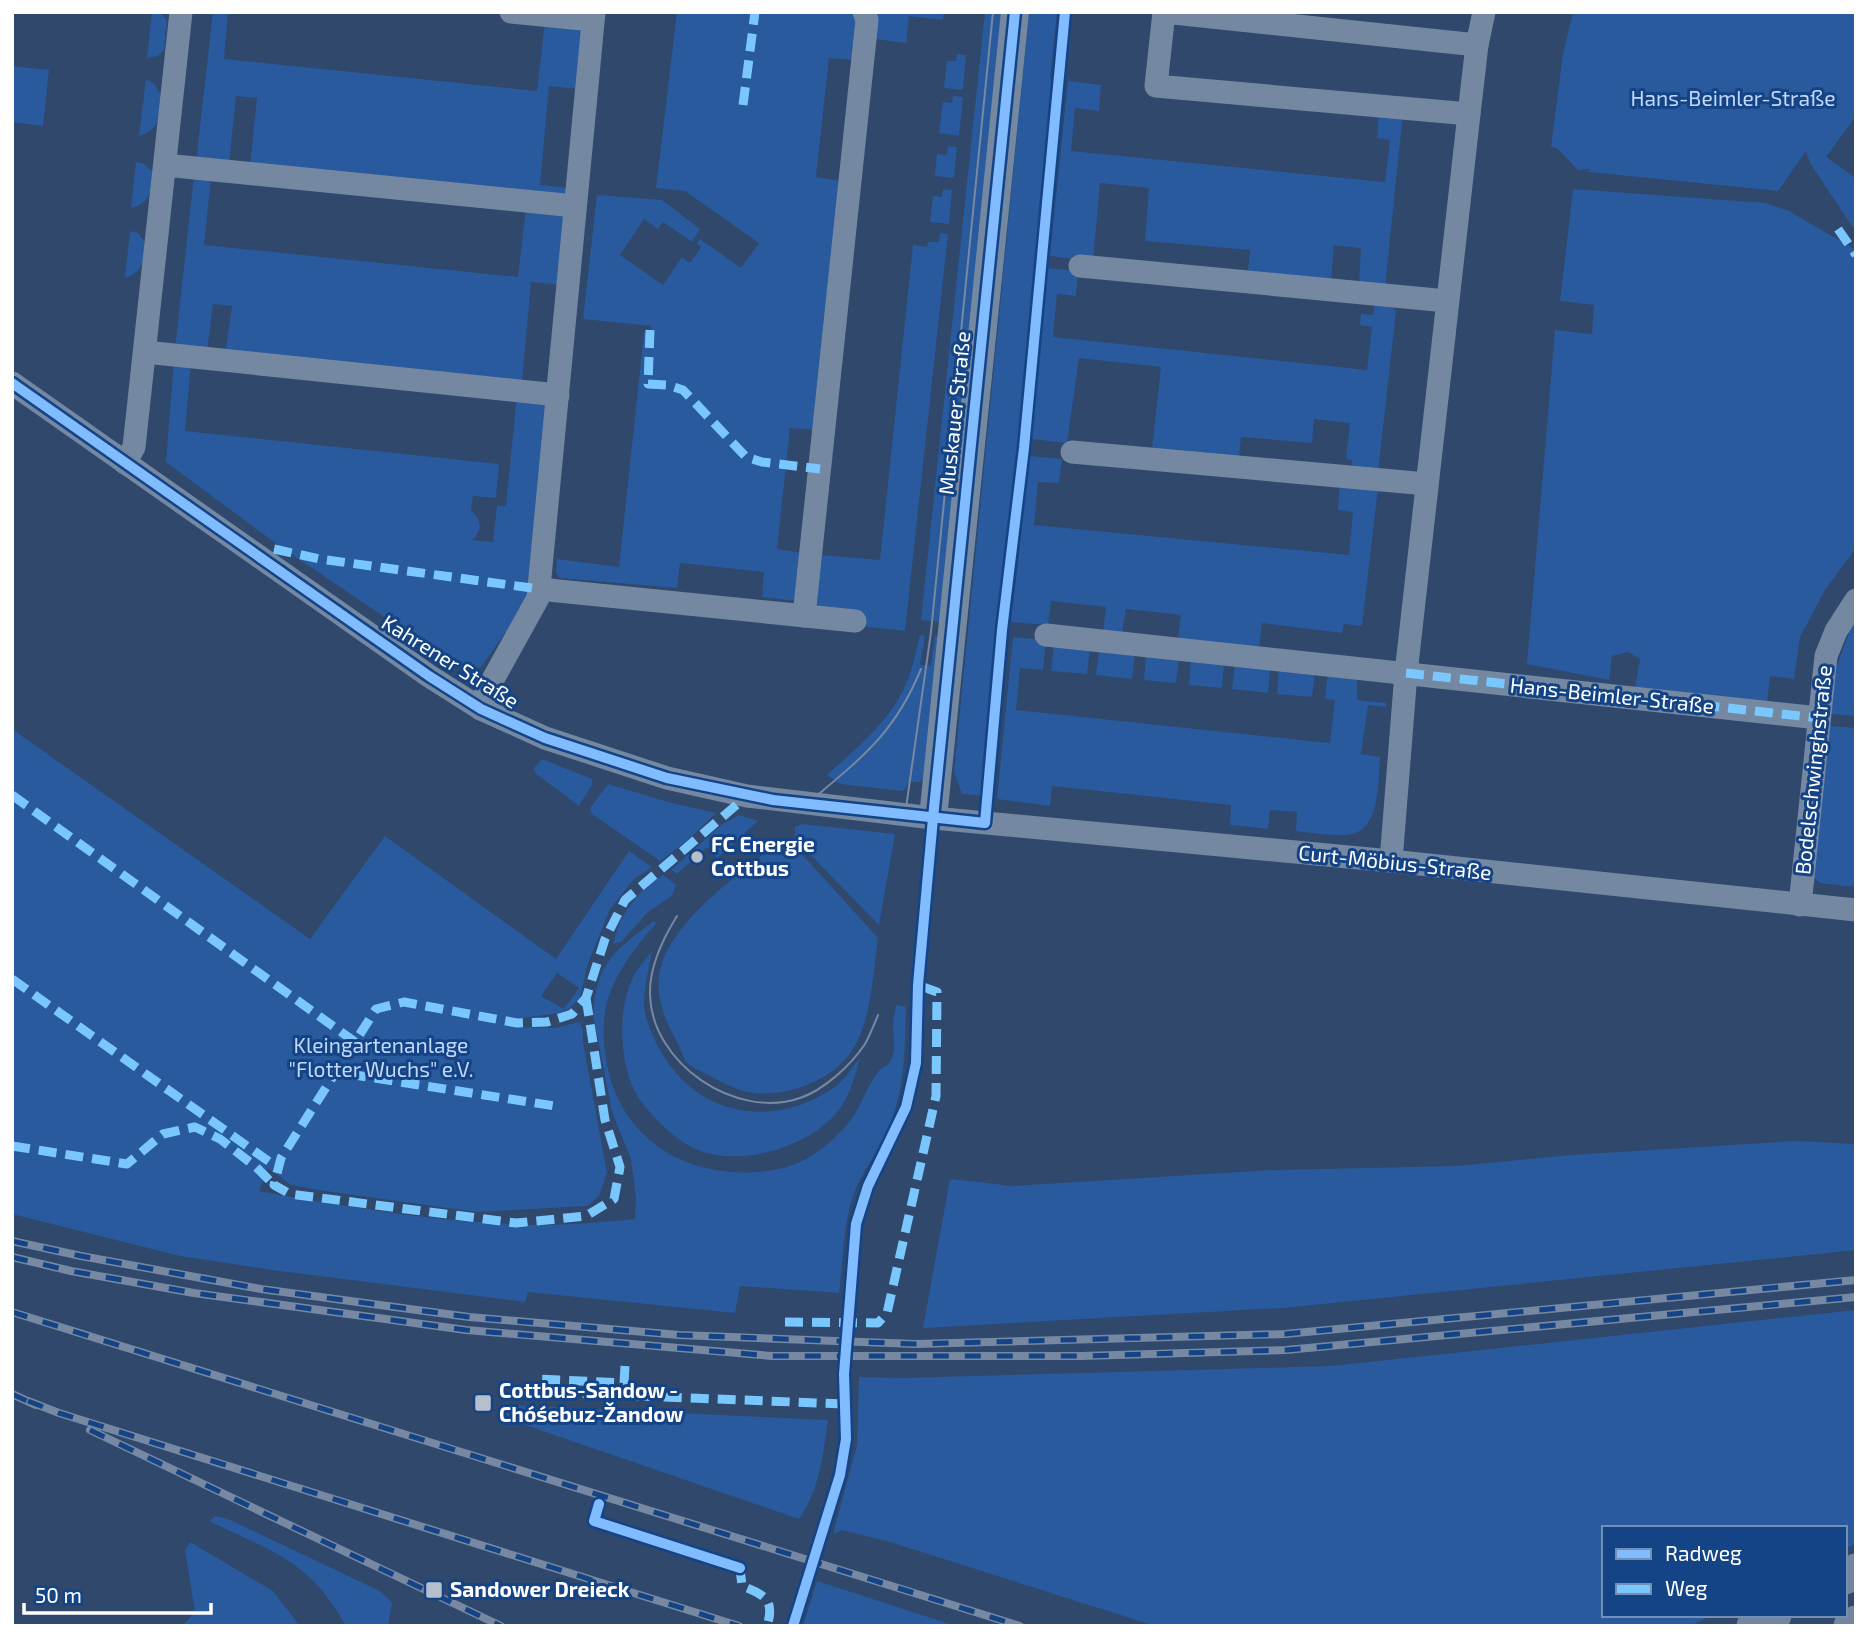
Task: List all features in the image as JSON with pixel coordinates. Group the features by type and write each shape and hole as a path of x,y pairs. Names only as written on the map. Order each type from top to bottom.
{"main road":[{"path":"1754,1626 1770,1617"},
{"path":"1851,1626 1856,1623"}],"street":[{"path":"125,463 134,447 181,12"},
{"path":"511,12 594,16"},
{"path":"804,616 867,20 864,12"},
{"name":"Muskauer Straße","path":"933,818 1015,12"},
{"path":"1469,114 1156,86 1164,12 1477,45"},
{"path":"1391,861 1406,673 1477,45 1484,12"},
{"name":"Kahrener Straße","path":"481,709 486,692 538,598 594,16"},
{"path":"165,165 576,198"},
{"path":"1080,266 1447,301"},
{"path":"145,352 558,395"},
{"name":"Kahrener Straße","path":"12,383 429,676 481,709 545,738 667,778 747,796 933,818"},
{"path":"1072,452 1427,484"},
{"path":"538,589 855,621"},
{"name":"Bodelschwinghstraße","path":"1800,905 1826,656 1836,631 1856,600"},
{"path":"1046,635 1406,673"},
{"name":"Hans-Beimler-Straße","path":"1406,673 1819,718"},
{"name":"Curt-Möbius-Straße","path":"933,818 1391,861 1856,910"}],"green space":[{"path":"152,12 161,13 167,21 164,50 157,56 147,58"},
{"path":"213,12 228,12 224,59 537,91 545,22 584,28 579,89 549,86 540,185 569,188 569,195 250,166 257,98 236,96 229,164 198,158"},
{"path":"677,12 854,12 857,21 854,60 829,58 816,177 840,181 815,430 790,428 777,549 803,553 797,601 762,597 764,572 680,563 677,588 560,578 556,573 557,559 619,567 644,333 651,333 651,326 583,319 597,195 662,200 700,229 692,242 663,222 658,229 644,219 620,255 663,285 682,257 690,263 701,247 697,243 700,239 741,268 759,243 685,191 656,188"},
{"path":"875,12 944,12 943,20 909,16 906,43 875,39"},
{"path":"985,12 1002,12 941,622 921,620"},
{"path":"1029,12 1057,12 1050,79 1055,80 984,796 962,794 954,772"},
{"name":"Hans-Beimler-Straße","path":"1573,12 1856,12 1856,116 1826,157 1856,178 1856,232 1810,163 1806,151 1778,191 1589,172 1589,169 1578,170 1557,148 1551,147 1563,54"},
{"path":"957,54 966,55 963,90 944,88 947,61 956,61"},
{"path":"12,66 49,70 43,126 12,122"},
{"path":"146,79 154,84 161,95 160,109 158,120 152,129 139,136"},
{"path":"1068,81 1101,85 1099,111 1075,108 1071,151 1385,182 1390,140 1377,138 1379,111 1403,113 1385,287 1359,284 1361,248 1334,245 1331,280 1248,271 1250,250 1145,241 1149,188 1100,183 1093,261 1050,256"},
{"path":"953,96 963,97 959,136 939,133 943,102 952,103"},
{"path":"948,146 957,147 954,178 935,176 937,154 947,155"},
{"path":"136,162 144,164 153,172 146,199 131,208"},
{"path":"194,176 211,178 204,245 518,277 526,208 566,213 562,285 531,282 522,381 225,355 232,306 213,304 207,352 175,349"},
{"path":"943,189 952,190 949,224 930,222 933,196 942,197"},
{"path":"1573,189 1765,203 1789,211 1856,250 1856,548 1825,590 1800,637 1794,679 1770,676 1767,703 1635,688 1640,659 1628,652 1612,656 1609,680 1527,664 1555,330 1592,334 1594,305 1560,301"},
{"path":"130,231 138,233 145,242 144,255 140,269 125,278"},
{"path":"940,233 948,234 905,631 860,626 815,609 821,555 880,560 913,245 927,247 928,242 939,242"},
{"path":"1048,268 1078,271 1076,296 1057,294 1053,337 1367,370 1372,327 1360,325 1361,314 1373,315 1375,304 1394,308 1396,311 1378,472 1351,469 1352,460 1346,459 1350,423 1314,419 1312,443 1241,437 1239,457 1152,449 1161,367 1079,358 1067,443 1031,439"},
{"path":"174,360 191,362 185,431 499,464 496,498 473,496 471,511 480,525 472,540 493,542 497,506 506,506 517,395 548,401 529,599 481,667 466,672 278,545 166,462"},
{"path":"1030,456 1062,459 1059,483 1038,482 1034,525 1349,555 1353,512 1338,510 1340,484 1378,488 1362,626 1344,624 1342,633 1262,623 1259,648 1178,639 1181,615 1126,609 1122,633 1103,632 1106,607 1051,601 1048,625 1011,622"},
{"path":"1856,614 1856,716 1830,714 1832,679"},
{"path":"920,635 925,636 920,665 931,666 935,636 941,637 925,776 920,782 909,782 903,791 840,784 827,775 866,739 892,709 906,684"},
{"path":"1013,637 1046,640 1043,670 1020,668 1016,710 1330,743 1335,700 1325,699 1328,671 1357,675 1357,700 1386,703 1386,707 1368,705 1361,754 1380,757 1378,792 1372,816 1366,826 1357,832 1334,835 1296,831 1297,812 1270,810 1268,829 1230,825 1231,805 1052,786 1050,806 997,799"},
{"path":"1054,644 1090,648 1087,674 1051,671"},
{"path":"1099,649 1135,653 1132,679 1096,675"},
{"path":"1146,654 1179,658 1176,683 1144,680"},
{"path":"1191,660 1224,663 1222,688 1189,685"},
{"path":"1235,663 1270,666 1268,693 1232,689"},
{"path":"1279,668 1315,671 1312,697 1277,694"},
{"path":"1830,726 1856,728 1856,887 1820,883 1814,878"},
{"name":"Kleingartenanlage \"Flotter Wuchs\" e.V.","path":"12,729 310,939 385,836 556,959 629,851 652,867 634,879 610,909 588,963 580,998 570,1008 559,1013 516,1019 517,1027 555,1028 579,1022 583,1030 607,1173 599,1196 587,1206 476,1212 291,1185 268,1168 259,1191 363,1209 470,1222 551,1225 635,1219 636,1198 631,1159 612,1112 593,1014 598,982 610,959 654,921 656,924 628,959 612,988 604,1018 605,1052 609,1074 625,1112 652,1142 689,1163 722,1171 758,1172 793,1165 817,1152 836,1136 856,1113 874,1077 890,1062 894,1048 893,1023 896,1005 906,1007 903,1069 898,1099 888,1129 853,1196 845,1231 839,1293 740,1286 735,1313 528,1292 525,1302 180,1256 12,1214","holes":["557,973 579,988 564,1009 541,996"]},
{"path":"542,759 592,779 592,785 579,806 535,773 534,768"},
{"path":"608,784 716,813 686,842 660,861 592,814 590,808"},
{"path":"739,815 758,821 717,858 707,847 677,874 671,870 723,824"},
{"path":"802,824 895,834 879,925 795,839 795,827"},
{"path":"782,839 790,841 878,938 865,1021 855,1046 847,1057 825,1076 812,1083 783,1092 754,1093 732,1087 687,1063 663,1011 659,977 666,953 688,920 718,891"},
{"path":"663,875 676,885 672,896 648,912 621,942 613,944 620,923 631,904 645,888"},
{"path":"652,951 644,998 647,1020 665,1058 685,1083 704,1097 725,1106 747,1111 770,1111 815,1099 836,1086 860,1058 841,1107 812,1134 772,1151 729,1156 709,1154 677,1138 640,1100 627,1071 624,1054 622,1036 625,1001 638,969"},
{"path":"1794,1141 1856,1144 1856,1250 1283,1308 923,1328 950,1179 1013,1186 1274,1170 1458,1166 1570,1155"},
{"path":"1856,1310 1856,1543 1847,1548 1847,1526 1602,1526 1602,1617 1709,1617 1690,1626 1155,1626 890,1542 842,1530 833,1534 857,1445 859,1377 1331,1366"},
{"path":"508,1405 828,1420 816,1484 799,1519 505,1418"},
{"path":"216,1516 228,1519 380,1591 392,1603 388,1626 346,1626 328,1598 306,1574 271,1551 209,1521"},
{"path":"190,1542 273,1591 300,1626 182,1626 195,1612 185,1550"},
{"path":"817,1581 956,1626 803,1626"}],"tram line":[{"path":"905,815 931,632 993,12"},
{"path":"808,803 859,759 887,729 911,692 921,669"},
{"path":"677,916 654,964 650,985 654,1020 665,1043 681,1064 702,1081 725,1093 750,1101 775,1103 809,1094 836,1076 852,1060 865,1044 878,1015"}],"railway":[{"path":"12,1241 261,1289 469,1317 679,1335 916,1344 1285,1334 1856,1280"},
{"path":"12,1257 71,1271 194,1293 466,1330 772,1356 1082,1356 1286,1350 1856,1297"},
{"path":"12,1312 1020,1626"},
{"path":"12,1394 36,1405"},
{"path":"28,1401 739,1626"},
{"path":"90,1430 501,1626"}],"marked path":[{"path":"743,105 755,12"},
{"path":"1838,229 1856,255"},
{"path":"650,330 648,384 668,385 683,390 746,457 762,462 820,469"},
{"path":"274,549 320,559 539,589"},
{"path":"1406,673 1819,718"},
{"path":"12,795 355,1042"},
{"path":"586,998 605,1120 620,1167 614,1199 586,1216 516,1223 290,1194 274,1185 281,1158 376,1009 404,1002 517,1023 547,1022 572,1014 586,998 605,939 625,900 747,796"},
{"path":"12,979 278,1168"},
{"path":"785,1322 878,1323 887,1313 936,1096 937,992 918,985 918,991"},
{"path":"348,1074 555,1106"},
{"path":"12,1146 127,1164 163,1134 195,1127 220,1139 274,1185"},
{"path":"625,1366 624,1383 538,1379 537,1392 844,1404"},
{"path":"737,1567 740,1568 742,1586 757,1592 769,1604 767,1626"}],"cycle path":[{"path":"793,1626 840,1475 846,1439 844,1374 856,1224 868,1186 906,1107 916,1063 918,985 933,818 1015,12"},
{"path":"12,383 429,676 481,709 545,738 667,778 773,800 985,823 1065,12"},
{"path":"599,1504 594,1521 740,1568"}],"place":[{"name":"FC Energie Cottbus","path":"697,857"},
{"name":"Cottbus-Sandow - Chóśebuz-Žandow","path":"483,1403"},
{"name":"Sandower Dreieck","path":"434,1590"}]}
